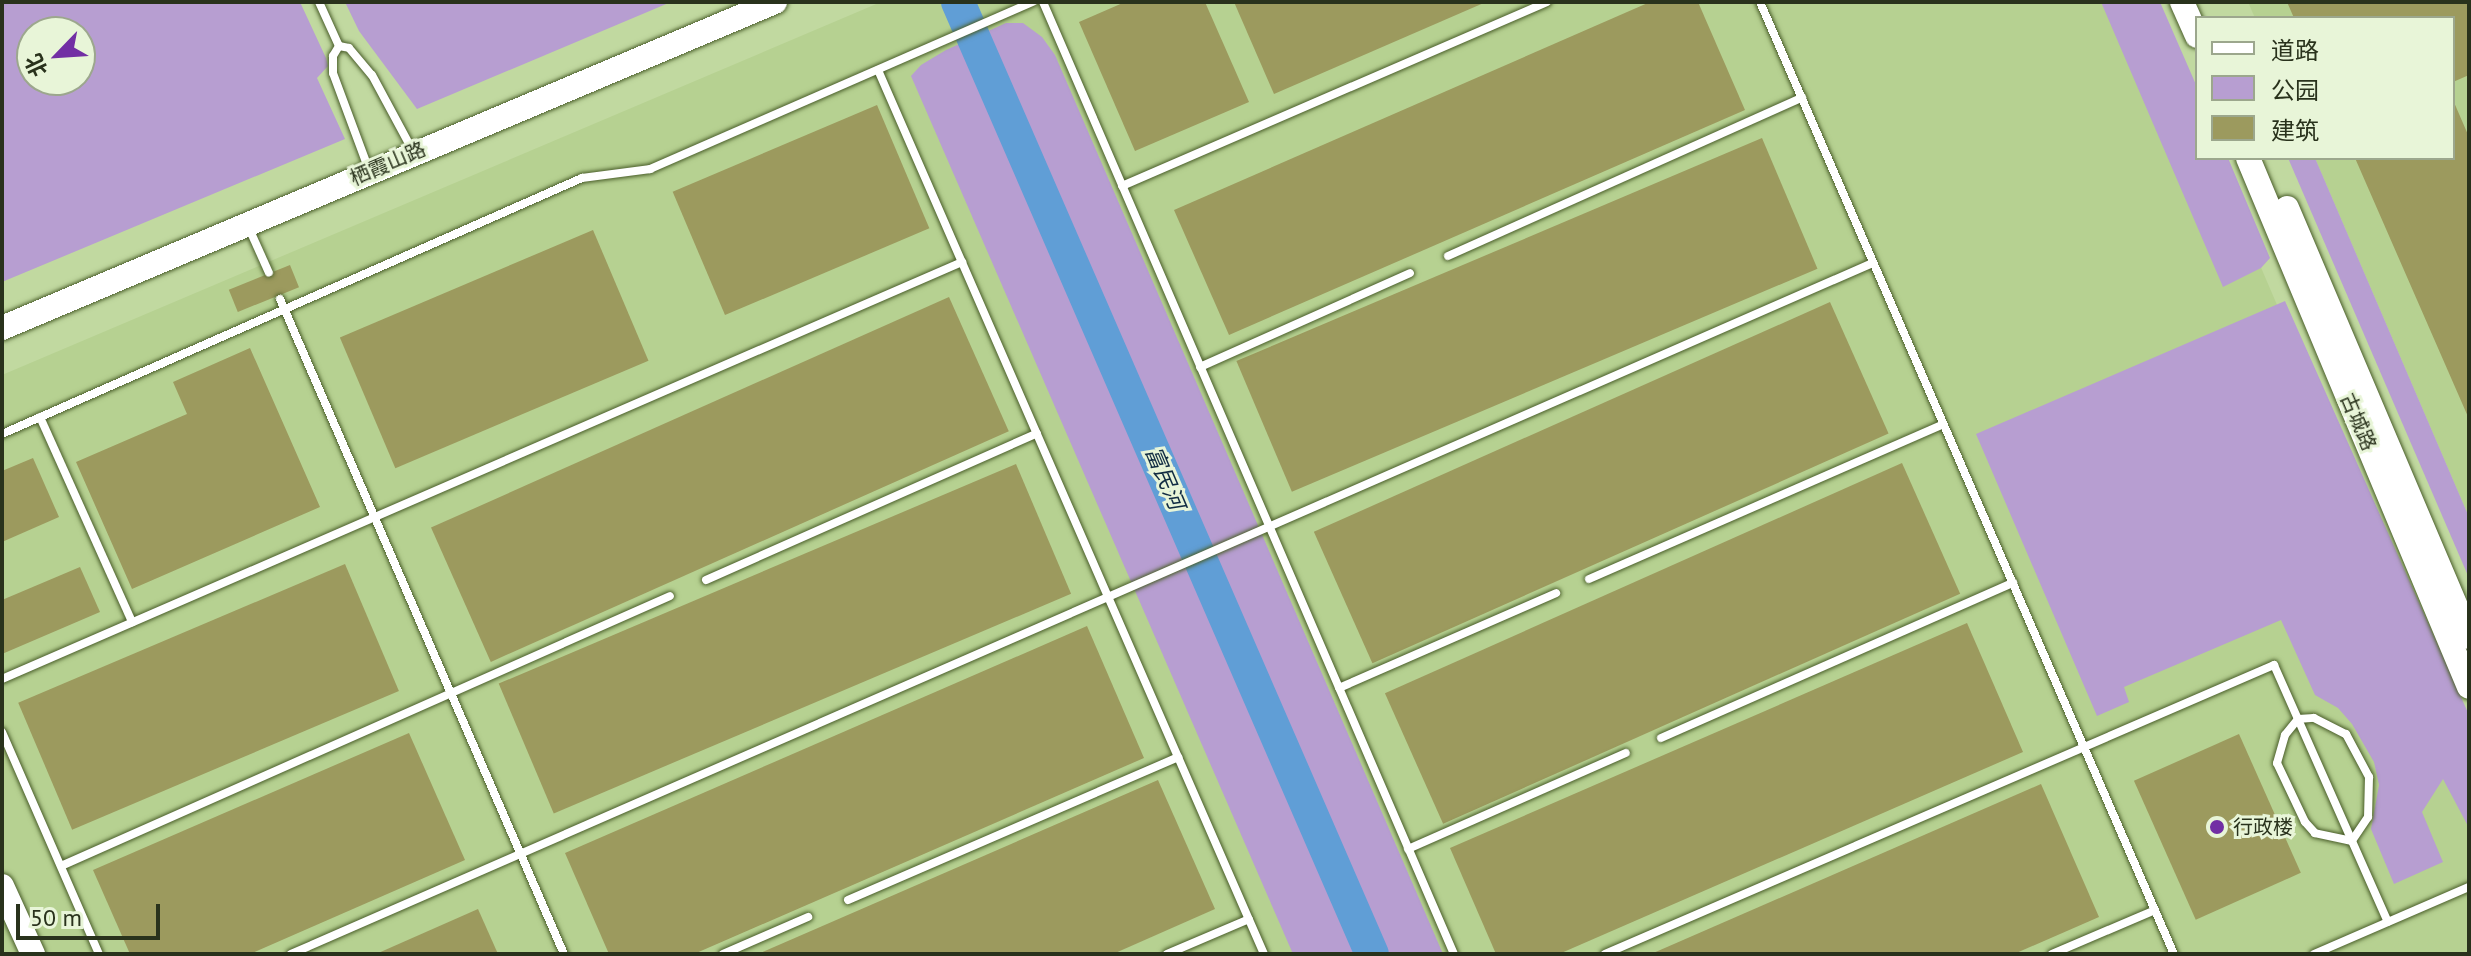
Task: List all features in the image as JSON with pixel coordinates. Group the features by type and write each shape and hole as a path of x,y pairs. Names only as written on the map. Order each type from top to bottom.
{"main road":[{"name":"栖霞山路","path":"2,328 775,2"},
{"path":"2182,2 2195,31"},
{"name":"古城路","path":"2249,160 2469,687"},
{"name":"古城路","path":"2267,160 2469,637"},
{"path":"2,886 33,954"}],"lane":[{"path":"319,2 339,46"},
{"path":"2,434 582,178 650,169 1033,2"},
{"path":"1043,2 1454,954"},
{"path":"1122,186 1547,2"},
{"path":"1760,2 2174,954"},
{"path":"339,46 349,48 372,75 414,153"},
{"path":"339,46 333,56 333,73 370,172"},
{"path":"878,70 1264,954"},
{"path":"1448,256 1802,98"},
{"path":"248,225 269,273"},
{"path":"2,679 962,262"},
{"path":"291,954 1873,263"},
{"path":"1200,367 1410,273"},
{"path":"280,299 564,954"},
{"path":"40,417 132,622"},
{"path":"1589,579 1943,424"},
{"path":"706,580 1037,433"},
{"path":"1661,738 2013,583"},
{"path":"1339,688 1556,593"},
{"path":"61,866 670,596"},
{"path":"1605,954 2274,665 2388,922"},
{"path":"2314,718 2331,724 2346,734 2358,751 2369,777 2370,798 2368,817 2352,841 2315,833 2305,822 2277,763 2285,735 2298,719 2314,718"},
{"path":"2,732 99,954"},
{"path":"1408,849 1626,753"},
{"path":"848,900 1178,757"},
{"path":"2314,954 2469,887"},
{"path":"2052,954 2155,910"},
{"path":"723,954 808,917"},
{"path":"1167,954 1249,919"}],"shaded area":[{"path":"881,2 2147,2 2195,160 2215,160 2469,752 2469,954 2,954 2,375"},
{"path":"2248,2 2469,2 2469,517 2316,160 2455,160 2455,16 2254,16"}],"green space":[{"path":"2,2 300,2 328,66 317,78 345,139 2,282"},
{"path":"345,2 671,2 417,109 359,31"},
{"path":"2101,2 2160,2 2195,82 2195,160 2229,160 2270,258 2261,268 2223,287"},
{"path":"1006,23 1023,23 1042,37 1055,55 1443,954 1293,954 911,76 921,65 946,50"},
{"path":"2289,160 2316,160 2469,517 2469,578"},
{"path":"2285,301 2469,715 2469,828 2443,779 2422,812 2443,862 2394,884 2371,829 2379,785 2374,762 2352,724 2338,708 2315,695 2281,620 2124,687 2129,702 2097,716 1976,434"}],"building":[{"path":"1125,2 1205,2 1249,102 1135,151 1079,22"},
{"path":"1234,2 1486,2 1274,94"},
{"path":"1650,2 1698,2 1745,110 1229,335 1174,210"},
{"path":"2287,2 2469,2 2469,75 2455,81 2455,16 2293,16"},
{"path":"877,105 929,228 725,315 673,192"},
{"path":"2455,105 2469,137 2469,419 2356,160 2455,160"},
{"path":"1762,138 1817,269 1292,492 1236,361"},
{"path":"593,230 648,361 395,468 340,337"},
{"path":"290,265 299,287 238,312 229,290"},
{"path":"949,297 1009,431 491,662 431,528"},
{"path":"1830,302 1889,434 1372,663 1314,532"},
{"path":"250,348 320,507 132,589 76,462 187,414 173,382"},
{"path":"33,458 59,517 2,542 2,471"},
{"path":"1902,463 1960,594 1443,824 1385,693"},
{"path":"1016,464 1071,594 554,813 499,684"},
{"path":"345,564 399,691 72,830 18,703"},
{"path":"80,567 100,612 2,654 2,600"},
{"path":"1967,623 2023,752 1559,954 1496,954 1450,848"},
{"path":"1087,626 1144,758 694,954 609,954 565,853"},
{"path":"409,733 465,860 250,954 130,954 93,870"},
{"name":"行政楼","path":"2239,734 2301,873 2196,920 2134,781"},
{"path":"1158,780 1215,909 1113,954 758,954"},
{"path":"2041,784 2099,917 2014,954 1651,954"},
{"path":"478,909 498,954 376,954"}],"waterway":[{"name":"富民河","path":"958,2 1372,954"}],"place":[{"name":"行政楼","path":"2217,827"}]}
